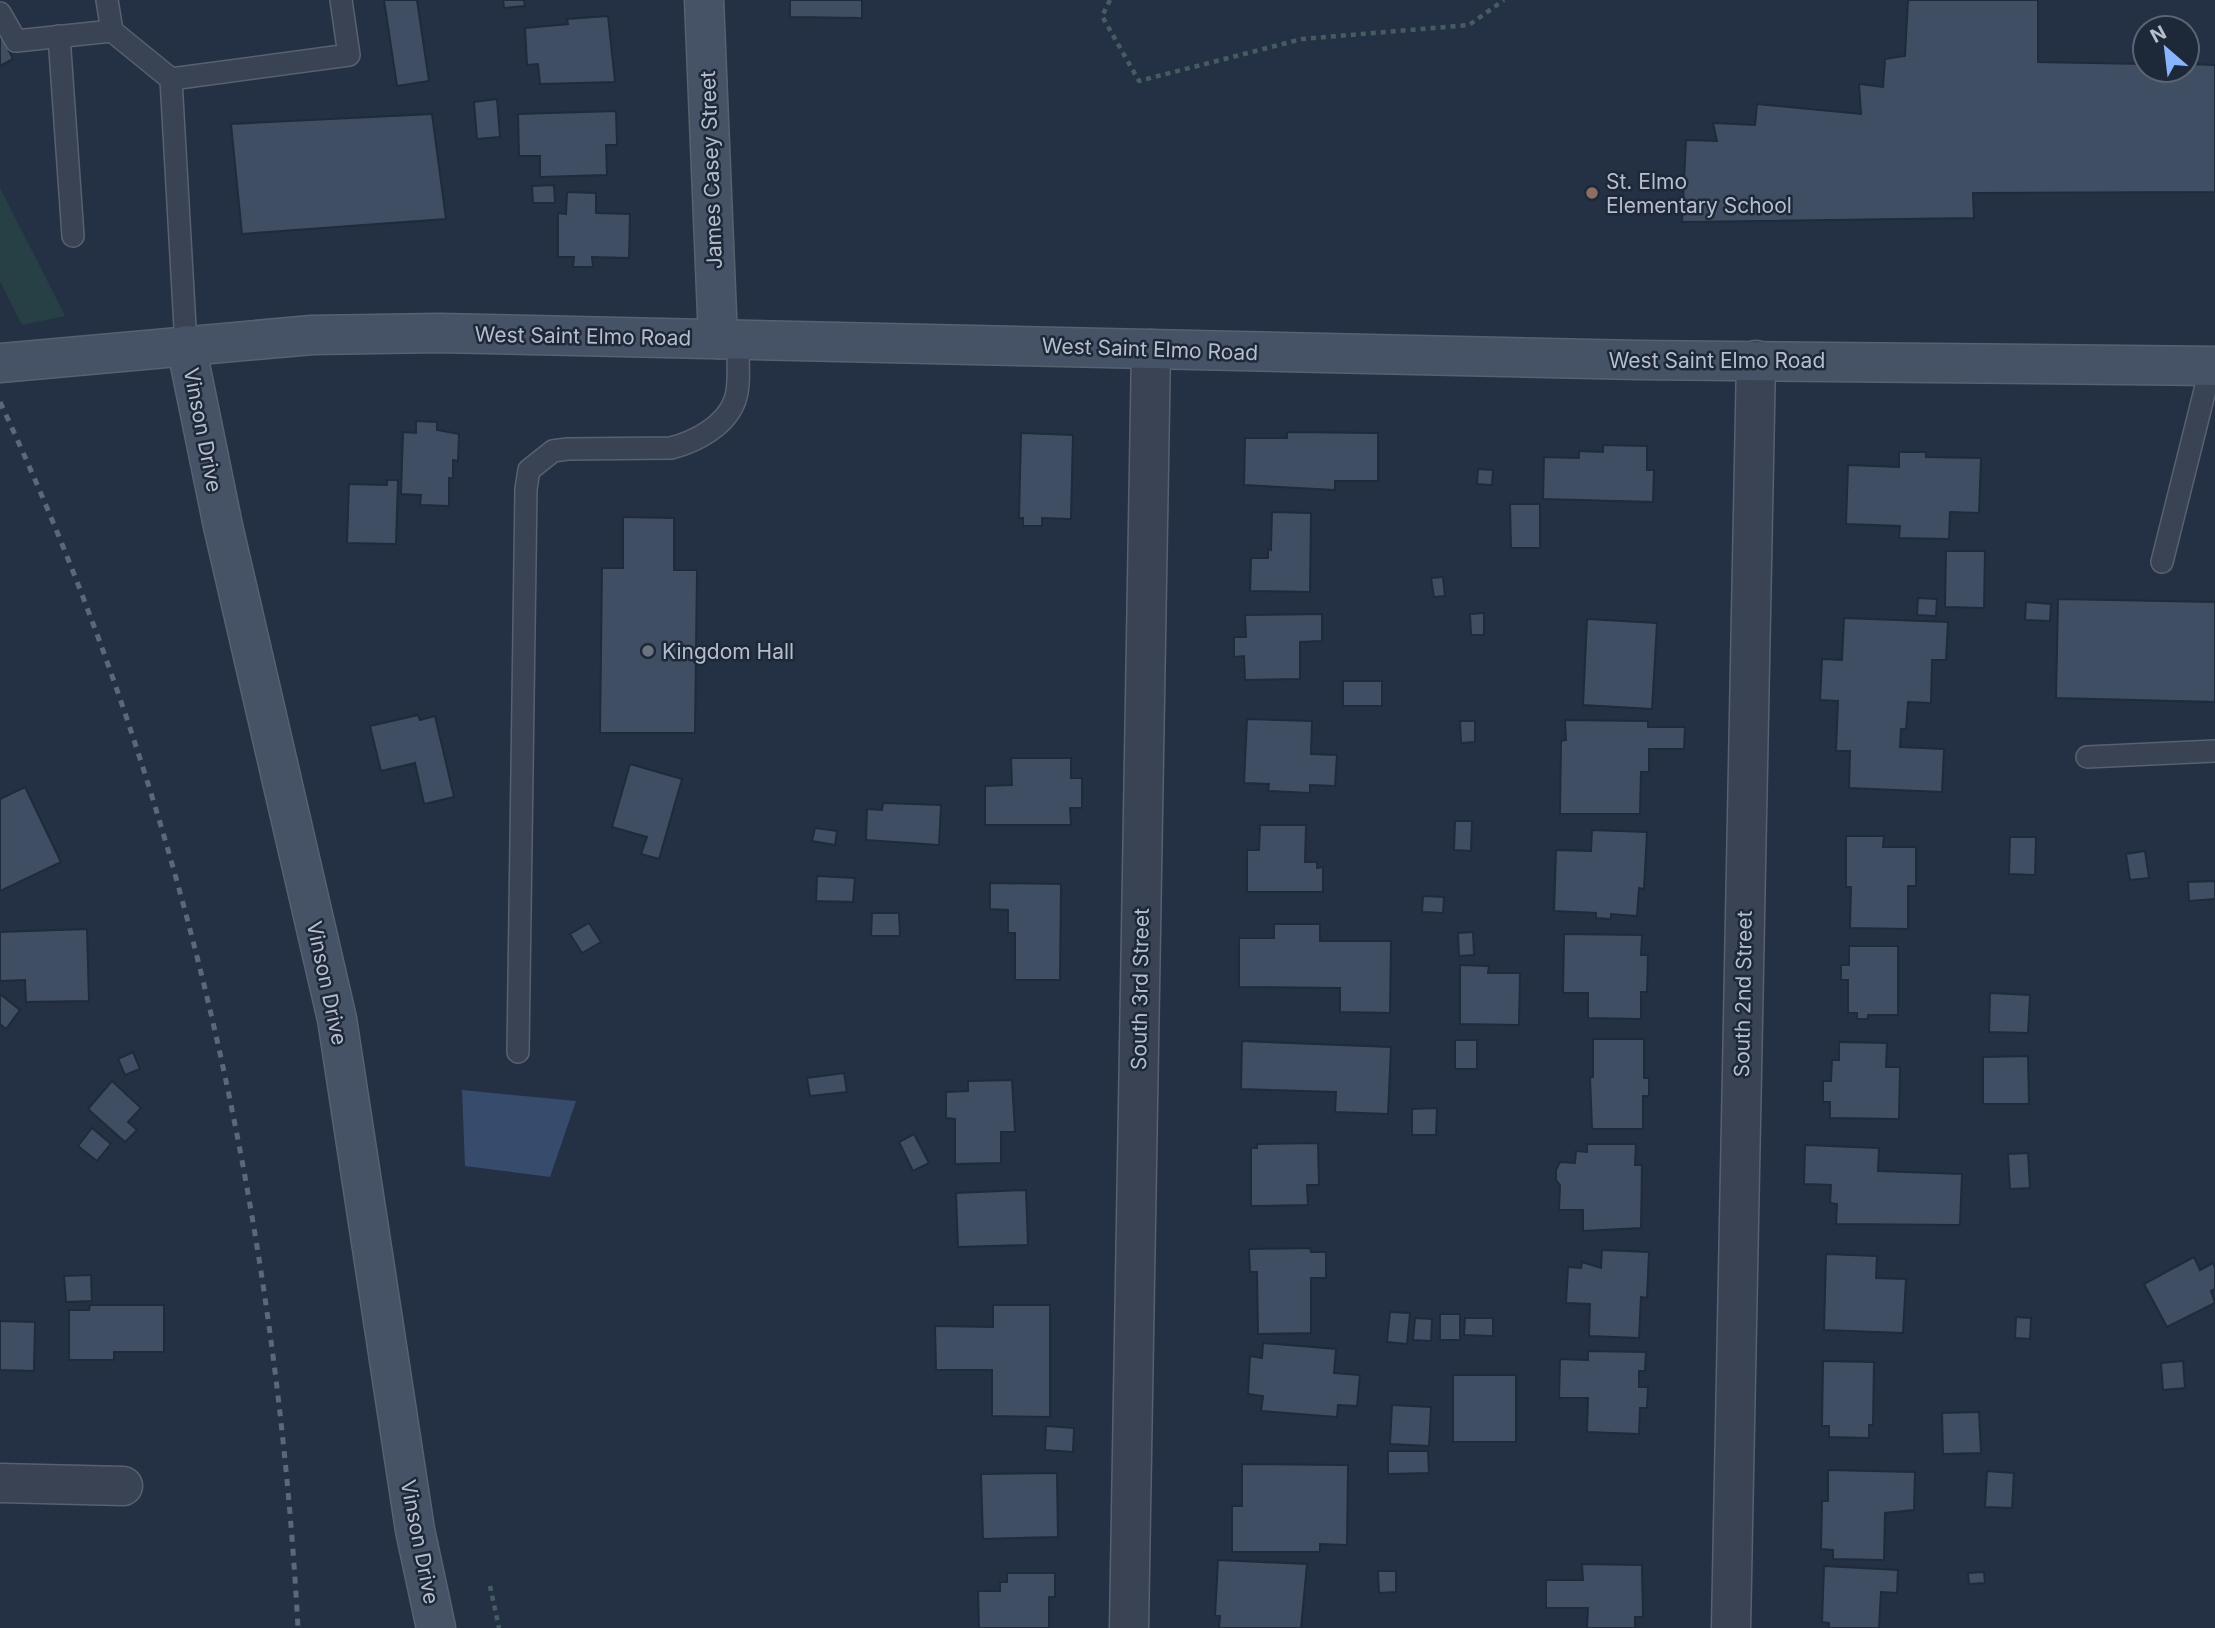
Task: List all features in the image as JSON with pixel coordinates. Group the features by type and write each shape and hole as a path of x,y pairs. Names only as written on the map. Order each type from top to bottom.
{"street":[{"name":"James Casey Street","path":"704,0 728,339"},
{"name":"West Saint Elmo Road","path":"0,363 312,335 439,333 1151,349 2213,366"},
{"name":"Vinson Drive","path":"186,345 226,540 337,1019 415,1530 436,1628"},
{"name":"South 3rd Street","path":"1129,1628 1151,349"},
{"name":"South 2nd Street","path":"1731,1628 1756,360"},
{"path":"0,1483 123,1486"}],"lane":[{"path":"107,0 112,31 172,79 349,55 341,0"},
{"path":"0,13 16,41 112,31"},
{"path":"59,36 73,236"},
{"path":"172,79 186,345"},
{"path":"518,1052 526,489 529,470 553,451 671,448 707,433 728,413 736,398 728,339"},
{"path":"2162,562 2213,366"},
{"path":"2087,757 2215,751"}],"path":[{"path":"1110,0 1102,16 1139,81 1302,39 1469,24 1504,0"},
{"path":"490,1586 499,1628"}],"green space":[{"path":"0,188 65,316 22,325 0,281"}],"water":[{"path":"462,1090 576,1101 550,1177 465,1166"}],"building":[{"path":"384,0 417,0 429,81 397,86"},
{"path":"503,0 524,0 525,6 504,8"},
{"path":"790,0 862,0 862,18 790,17"},
{"path":"1908,0 2038,0 2038,62 2131,64 2131,84 2201,84 2201,64 2215,65 2215,192 1973,193 1974,218 1682,222 1686,140 1717,141 1713,123 1755,125 1757,104 1861,114 1859,84 1883,87 1885,59 1905,56"},
{"path":"608,16 615,82 540,84 538,64 527,65 525,28 568,24 567,19"},
{"path":"0,32 13,59 0,66"},
{"path":"497,99 500,137 477,139 474,102"},
{"path":"616,111 617,145 606,145 607,175 540,177 540,156 519,156 518,114"},
{"path":"432,114 446,219 242,234 231,124"},
{"path":"554,185 555,203 533,203 532,186"},
{"path":"567,192 596,193 596,213 630,214 629,258 592,257 593,267 573,267 574,257 558,257 558,213 566,214"},
{"path":"416,421 437,422 437,430 459,434 458,461 453,460 453,478 449,478 449,506 420,505 421,495 401,494 403,432 416,433"},
{"path":"1287,432 1378,433 1378,481 1335,481 1335,490 1244,485 1245,438 1287,438"},
{"path":"1021,433 1073,435 1071,519 1042,518 1042,526 1023,526 1023,518 1019,518"},
{"path":"1603,445 1647,446 1647,470 1654,470 1653,502 1543,499 1544,457 1579,458 1579,451 1603,452"},
{"path":"1899,452 1926,452 1926,457 1981,458 1979,513 1950,512 1949,539 1899,538 1900,526 1846,524 1848,465 1899,467"},
{"path":"1478,469 1493,470 1492,485 1477,484"},
{"path":"387,480 398,480 396,544 347,543 349,484 387,485"},
{"path":"1510,504 1540,504 1540,548 1511,548"},
{"path":"1272,512 1311,513 1310,592 1250,591 1251,558 1268,558 1268,549 1271,550"},
{"name":"Kingdom Hall","path":"623,517 674,518 674,570 697,570 695,733 600,733 602,568 623,568"},
{"path":"1946,551 1985,551 1984,608 1945,607"},
{"path":"1443,577 1445,596 1434,597 1431,578"},
{"path":"1918,598 1937,599 1936,616 1917,615"},
{"path":"2058,599 2215,602 2215,702 2056,698"},
{"path":"2026,602 2051,604 2050,621 2025,620"},
{"path":"1484,613 1484,635 1471,635 1470,614"},
{"path":"1322,614 1322,641 1300,642 1300,679 1245,680 1244,656 1234,657 1234,637 1246,637 1245,615"},
{"path":"1844,618 1948,622 1946,660 1932,660 1931,703 1908,702 1906,729 1901,729 1900,747 1944,749 1942,792 1849,788 1850,751 1836,751 1838,701 1820,700 1822,659 1842,660"},
{"path":"1587,619 1657,623 1652,709 1583,705"},
{"path":"1343,681 1382,681 1382,706 1343,706"},
{"path":"418,715 420,720 435,716 454,797 424,804 415,763 381,771 370,726"},
{"path":"1247,719 1312,721 1311,754 1337,755 1335,786 1310,785 1310,793 1268,791 1269,784 1244,783"},
{"path":"1565,720 1648,721 1648,727 1685,727 1684,749 1649,749 1649,772 1641,772 1640,814 1560,814 1561,741 1566,740"},
{"path":"1460,721 1475,721 1475,742 1461,743"},
{"path":"1011,758 1071,758 1071,778 1082,778 1082,808 1070,808 1071,825 985,825 985,786 1012,785"},
{"path":"630,764 682,779 659,859 641,854 647,837 612,827"},
{"path":"25,787 61,862 0,891 0,799"},
{"path":"883,803 941,805 939,845 866,840 867,809 882,810"},
{"path":"1455,821 1472,821 1471,851 1454,850"},
{"path":"1260,825 1306,825 1305,862 1317,862 1317,868 1323,867 1323,892 1247,892 1247,850 1259,850"},
{"path":"815,828 837,831 835,845 812,841"},
{"path":"1592,830 1647,832 1644,889 1639,888 1637,916 1611,914 1611,919 1596,918 1596,913 1554,911 1556,850 1591,851"},
{"path":"1846,836 1884,836 1883,847 1916,847 1916,886 1908,886 1908,929 1850,928 1851,887 1846,887"},
{"path":"2010,837 2036,837 2035,875 2009,874"},
{"path":"2145,851 2149,878 2130,880 2126,854"},
{"path":"817,876 855,878 853,902 816,901"},
{"path":"2215,881 2215,899 2189,901 2188,882"},
{"path":"990,883 1061,884 1060,980 1015,980 1015,933 1008,933 1008,910 990,909"},
{"path":"1423,896 1444,897 1443,913 1422,912"},
{"path":"872,913 899,913 900,936 871,936"},
{"path":"589,923 601,942 582,953 570,934"},
{"path":"1274,924 1320,924 1320,941 1391,941 1390,1013 1340,1012 1340,988 1239,987 1239,938 1274,938"},
{"path":"87,929 89,1001 26,1002 25,980 0,981 0,932"},
{"path":"1473,932 1474,955 1459,956 1458,933"},
{"path":"1564,934 1642,935 1641,955 1648,955 1647,992 1641,992 1641,1019 1588,1018 1588,993 1563,993"},
{"path":"1849,946 1898,946 1898,1015 1868,1015 1868,1019 1857,1019 1857,1013 1848,1013 1848,980 1841,980 1841,965 1849,965"},
{"path":"1460,965 1489,966 1488,973 1520,973 1519,1025 1460,1024"},
{"path":"1990,993 2030,995 2028,1033 1989,1032"},
{"path":"0,994 20,1010 6,1029 0,1024"},
{"path":"1593,1039 1644,1039 1644,1078 1649,1078 1649,1096 1643,1096 1643,1129 1592,1129 1590,1077 1593,1077"},
{"path":"1455,1040 1477,1040 1477,1069 1455,1069"},
{"path":"1242,1041 1391,1047 1388,1114 1335,1112 1336,1092 1241,1089"},
{"path":"1839,1042 1887,1043 1886,1067 1900,1067 1899,1119 1830,1118 1830,1102 1823,1102 1823,1081 1831,1081 1832,1060 1839,1060"},
{"path":"133,1052 140,1069 125,1075 118,1059"},
{"path":"2028,1056 2029,1104 1983,1104 1983,1057"},
{"path":"844,1073 847,1092 810,1096 807,1078"},
{"path":"1012,1080 1015,1132 1001,1132 1001,1163 955,1164 955,1119 946,1118 946,1092 968,1091 968,1081"},
{"path":"112,1081 141,1108 128,1122 137,1130 125,1142 88,1109"},
{"path":"1437,1108 1436,1135 1412,1135 1412,1109"},
{"path":"92,1128 111,1144 97,1161 78,1146"},
{"path":"914,1134 929,1163 913,1171 899,1142"},
{"path":"1318,1143 1319,1185 1307,1185 1308,1205 1251,1206 1251,1148 1257,1148 1257,1144"},
{"path":"1587,1144 1636,1144 1635,1165 1642,1165 1641,1228 1583,1231 1583,1210 1559,1210 1560,1185 1556,1180 1556,1170 1560,1162 1575,1163 1576,1151 1587,1152"},
{"path":"1805,1145 1879,1148 1878,1171 1962,1174 1960,1225 1836,1224 1837,1204 1830,1203 1831,1185 1804,1184"},
{"path":"2028,1153 2030,1188 2010,1189 2008,1154"},
{"path":"1026,1190 1028,1245 958,1247 956,1193"},
{"path":"1310,1248 1311,1252 1326,1252 1326,1278 1311,1278 1311,1333 1258,1334 1257,1272 1250,1272 1249,1249"},
{"path":"1602,1250 1649,1252 1647,1298 1641,1297 1639,1338 1589,1336 1590,1304 1566,1303 1568,1267 1581,1268 1582,1262 1601,1268"},
{"path":"1826,1254 1877,1256 1876,1278 1906,1279 1903,1333 1824,1330"},
{"path":"2194,1257 2200,1270 2213,1263 2215,1289 2211,1291 2215,1303 2167,1327 2144,1284"},
{"path":"91,1275 92,1301 66,1302 64,1276"},
{"path":"90,1305 164,1305 164,1352 114,1352 114,1360 69,1360 69,1310 89,1310"},
{"path":"993,1305 1050,1305 1050,1417 992,1416 992,1370 936,1370 935,1326 993,1327"},
{"path":"1390,1312 1410,1313 1407,1344 1387,1342"},
{"path":"1440,1314 1460,1314 1460,1340 1440,1340"},
{"path":"2016,1317 2031,1318 2030,1339 2015,1338"},
{"path":"1415,1318 1432,1319 1431,1341 1413,1340"},
{"path":"1465,1318 1493,1318 1493,1336 1464,1335"},
{"path":"0,1321 35,1322 34,1371 0,1370"},
{"path":"1263,1343 1336,1349 1334,1373 1360,1375 1357,1406 1338,1405 1337,1417 1261,1411 1263,1396 1248,1394 1250,1356 1262,1358"},
{"path":"1588,1351 1646,1352 1645,1371 1639,1371 1639,1387 1648,1387 1647,1408 1640,1408 1639,1434 1587,1432 1588,1398 1559,1398 1560,1359 1588,1360"},
{"path":"1823,1361 1874,1362 1873,1425 1869,1425 1869,1438 1829,1437 1829,1426 1822,1426"},
{"path":"2183,1361 2185,1388 2163,1390 2161,1363"},
{"path":"1453,1375 1516,1375 1516,1442 1453,1442"},
{"path":"1392,1405 1431,1407 1429,1446 1390,1444"},
{"path":"1979,1412 1981,1453 1943,1454 1942,1413"},
{"path":"1046,1426 1074,1428 1073,1452 1045,1450"},
{"path":"1388,1451 1428,1451 1429,1473 1388,1474"},
{"path":"1242,1464 1348,1465 1347,1545 1320,1544 1320,1552 1232,1552 1232,1506 1242,1506"},
{"path":"1828,1470 1915,1472 1914,1510 1885,1513 1884,1560 1833,1559 1833,1550 1821,1549 1822,1501 1828,1501"},
{"path":"1987,1471 2014,1473 2012,1508 1985,1507"},
{"path":"1057,1473 1058,1537 983,1539 981,1474"},
{"path":"1218,1560 1307,1564 1301,1628 1219,1628 1220,1616 1215,1616"},
{"path":"1582,1564 1642,1565 1643,1617 1635,1617 1635,1628 1587,1628 1588,1608 1546,1608 1546,1580 1583,1580"},
{"path":"1824,1566 1898,1570 1897,1593 1881,1592 1879,1628 1829,1628 1829,1623 1822,1622"},
{"path":"1378,1571 1396,1571 1396,1592 1379,1593"},
{"path":"1984,1572 1985,1583 1969,1584 1968,1573"},
{"path":"1007,1573 1055,1573 1055,1597 1049,1597 1049,1628 979,1628 978,1591 1000,1591 1000,1582 1007,1582"}],"railway":[{"path":"0,402 64,548 119,696 167,848 208,1001 241,1156 267,1312 286,1470 298,1628"}],"place":[{"name":"St. Elmo Elementary School","path":"1592,193"},
{"name":"Kingdom Hall","path":"648,651"}]}
